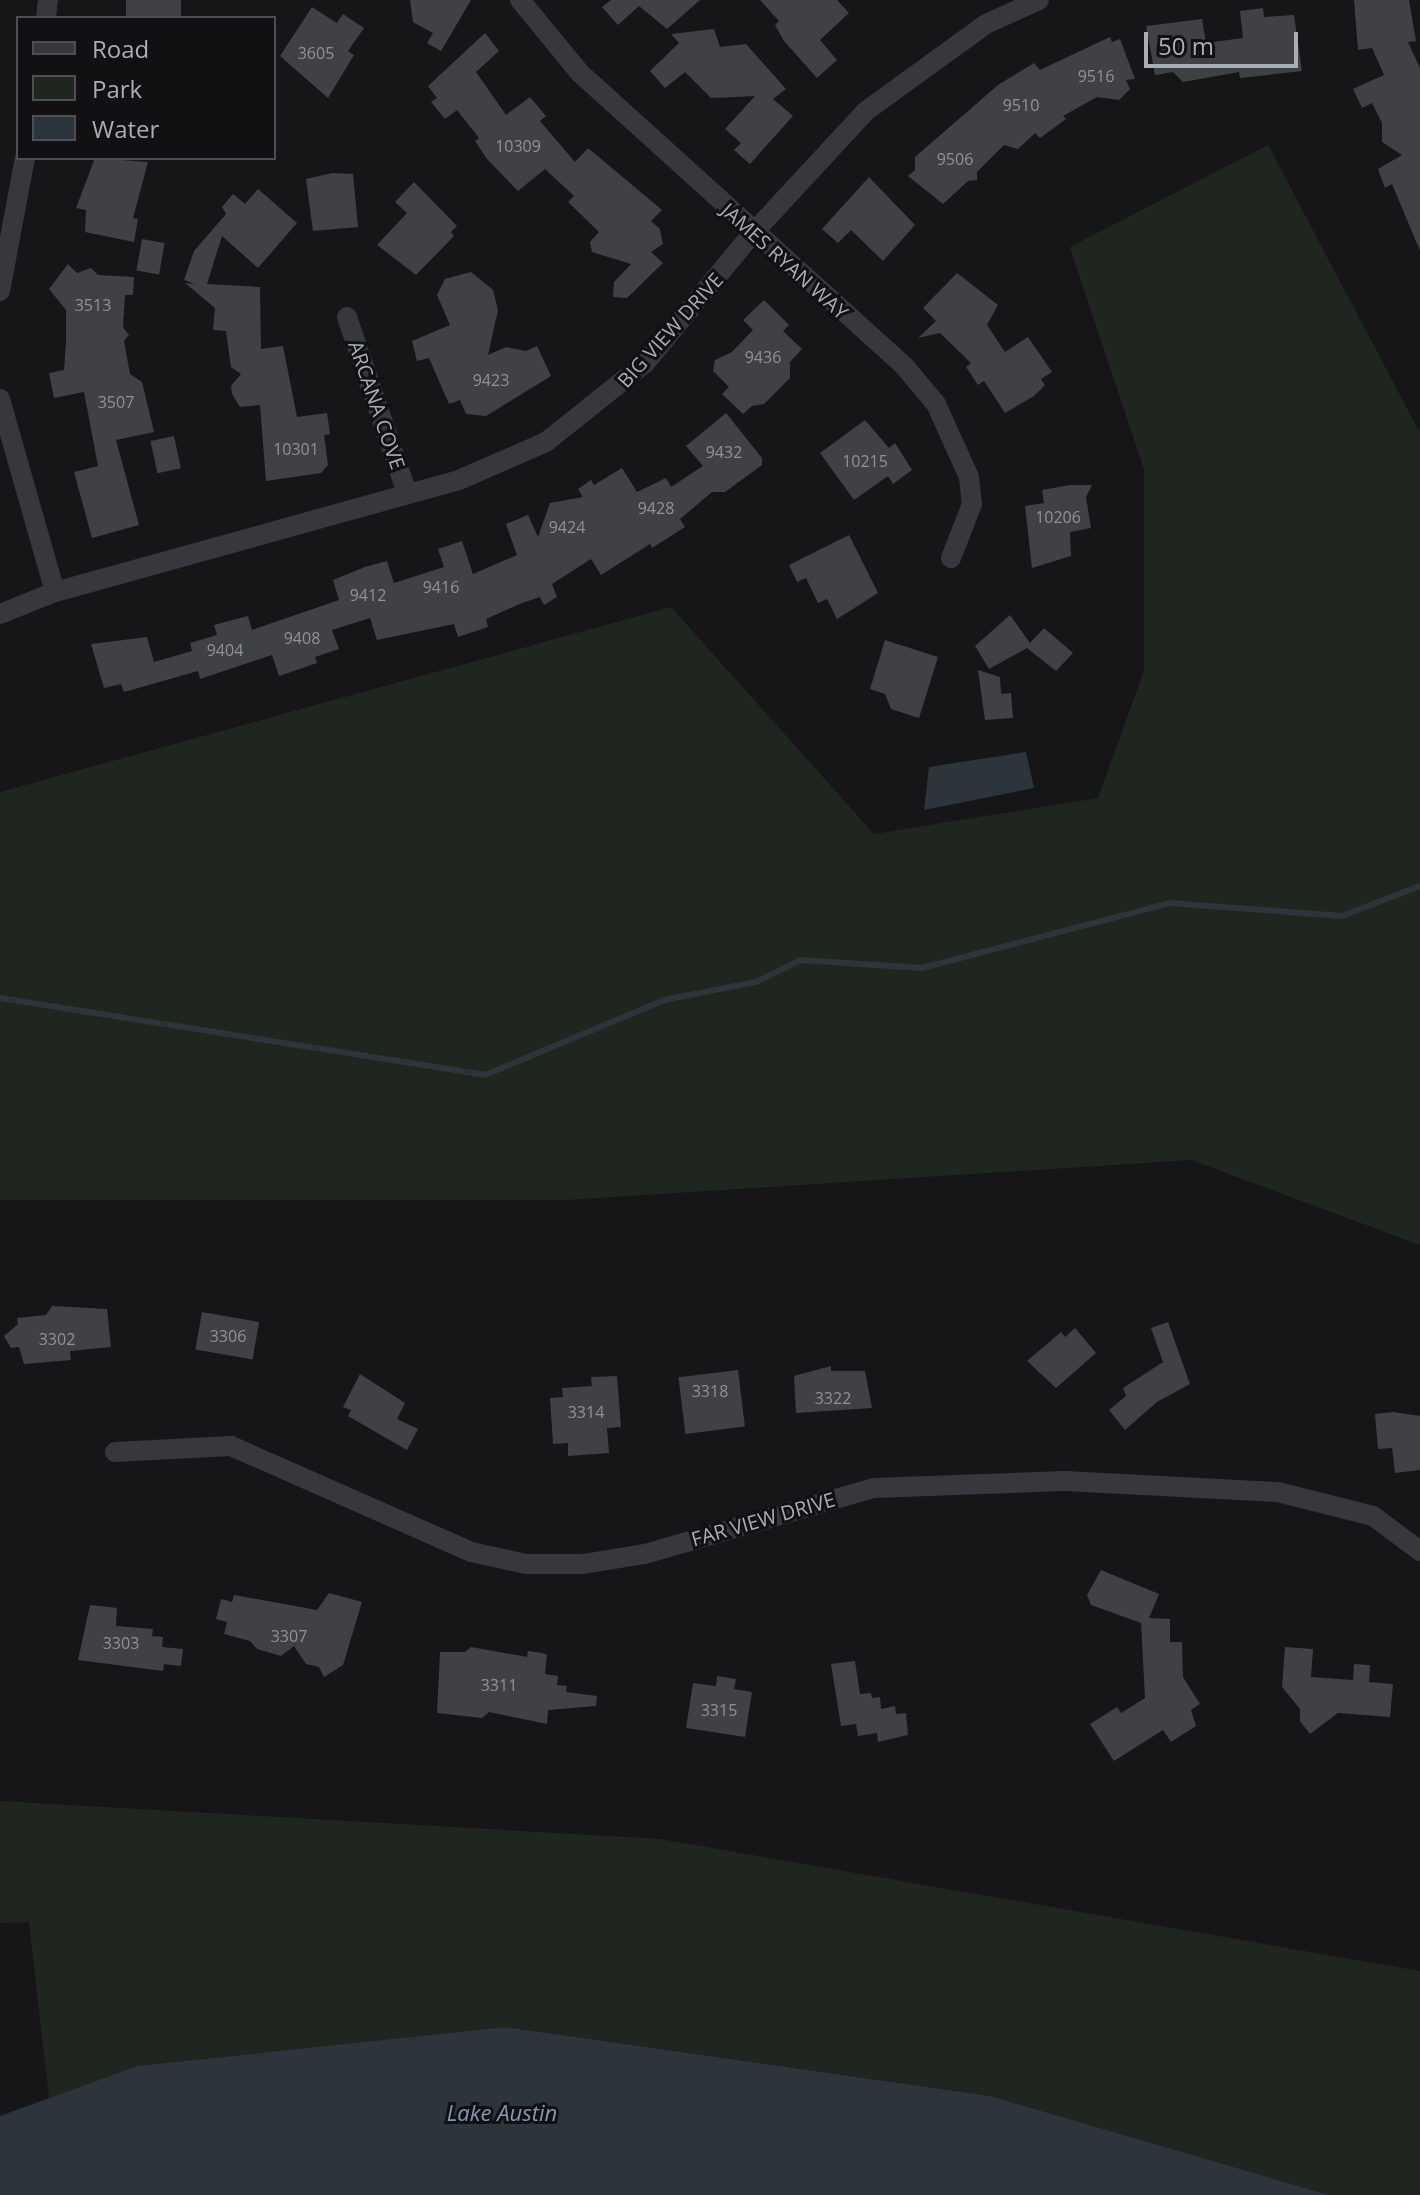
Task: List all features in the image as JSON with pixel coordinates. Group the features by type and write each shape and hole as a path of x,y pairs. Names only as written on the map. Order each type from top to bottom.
{"street":[{"name":"JAMES RYAN WAY","path":"520,0 580,73 753,233 905,367 936,404 969,477 972,504 951,558"},
{"name":"BIG VIEW DRIVE","path":"0,614 55,592 503,464 583,417 645,363 753,233 866,111 902,81 986,24 1039,0"},
{"path":"0,291 25,160"},
{"name":"ARCANA COVE","path":"347,317 407,493"},
{"path":"0,399 55,592"},
{"name":"FAR VIEW DRIVE","path":"115,1452 231,1446 471,1552 526,1564 583,1564 645,1554 874,1488 1065,1481 1278,1492 1373,1516 1420,1551"}],"green space":[{"path":"1268,145 1420,433 1420,1245 1191,1160 567,1200 0,1200 0,792 671,607 874,834 1098,798 1144,671 1144,469 1070,247"},
{"path":"0,1801 660,1839 1420,1971 1420,2195 1329,2195 990,2096 505,2027 137,2066 49,2098 29,1922 0,1923"}],"water":[{"path":"1026,752 1034,788 924,810 929,767"},
{"name":"Lake Austin","path":"505,2027 990,2096 1329,2195 0,2195 0,2116 137,2066"}],"building":[{"path":"126,0 181,0 181,16 126,16"},
{"path":"410,0 471,0 441,51 427,43 433,33 413,22"},
{"path":"611,0 700,0 667,29 639,6 618,25 602,7"},
{"path":"760,0 837,0 849,13 820,40 837,60 817,78 784,41 775,25 779,21"},
{"path":"1354,0 1409,0 1416,41 1408,42 1420,68 1420,251 1392,184 1385,188 1378,169 1402,155 1382,142 1382,123 1372,103 1362,108 1353,89 1384,75 1372,48 1358,50"},
{"path":"312,7 337,23 343,14 364,28 348,51 354,55 328,98 280,56"},
{"path":"1263,8 1264,17 1294,15 1302,71 1240,78 1239,72 1183,82 1173,72 1155,75 1146,26 1202,19 1206,43 1243,38 1240,11"},
{"path":"714,29 720,47 746,44 786,89 773,99 793,116 750,164 734,150 741,143 725,129 755,96 711,98 685,72 665,88 650,71 679,43 671,34"},
{"path":"485,33 499,51 476,72 506,115 530,97 546,116 540,121 575,162 588,148 662,210 651,221 660,229 663,244 651,252 663,263 627,298 613,297 614,282 631,264 592,252 590,242 599,232 568,202 574,196 545,169 518,191 487,159 475,141 479,138 457,110 445,119 431,102 437,98 428,86"},
{"path":"1110,37 1112,42 1120,39 1135,79 1126,80 1130,89 1119,100 1097,97 1063,116 1066,119 1040,138 1035,133 1018,149 1004,145 977,172 977,180 968,181 943,204 908,176 915,170 915,157 998,85 1034,63 1040,70"},
{"path":"94,160 148,162 133,218 138,219 134,242 85,232 86,210 76,208"},
{"path":"332,173 353,174 358,227 313,231 306,179"},
{"path":"869,177 915,225 883,261 851,230 838,243 822,229"},
{"path":"414,182 457,226 451,232 454,236 416,275 377,245 407,213 395,202"},
{"path":"258,189 297,223 258,268 222,236 207,284 260,287 261,349 283,346 297,417 327,413 330,434 324,435 328,465 321,473 266,481 260,405 240,407 232,394 231,386 241,374 231,367 226,331 213,330 215,308 185,283 195,284 184,280 194,251 226,214 222,207 233,194 245,204"},
{"path":"142,239 165,243 159,275 136,271"},
{"path":"68,264 77,273 91,268 98,275 134,277 133,295 125,295 123,327 129,335 124,341 130,374 142,382 154,432 116,440 139,525 92,538 74,472 98,466 84,392 54,398 49,373 64,370 66,310 49,289"},
{"path":"471,272 493,290 498,310 488,355 506,347 526,351 537,346 551,376 486,416 466,414 460,400 449,404 429,358 417,361 412,341 450,325 437,295 445,279"},
{"path":"957,273 998,305 987,325 1005,352 1028,337 1052,372 1041,379 1045,385 1034,396 1005,413 984,381 978,385 966,367 971,363 940,333 918,338 936,321 923,308"},
{"path":"764,300 789,325 783,331 802,349 790,362 790,378 764,404 752,406 743,414 722,394 729,387 713,371 715,360 732,352 753,330 743,320"},
{"path":"726,413 762,458 762,465 725,492 712,492 680,519 685,527 652,548 650,544 601,575 591,559 552,584 557,597 544,605 540,597 522,603 486,619 488,627 458,637 454,624 377,640 370,618 332,630 339,649 315,657 317,663 279,676 272,655 200,679 198,671 124,692 121,684 104,688 91,644 147,637 154,662 192,651 190,643 217,635 214,625 248,616 252,630 339,600 333,580 365,567 387,561 394,583 444,567 438,549 462,541 473,574 517,555 506,524 528,515 538,537 550,503 583,497 578,489 591,480 594,485 622,468 637,492 666,478 671,487 703,466 686,446"},
{"path":"865,420 889,448 895,443 912,470 893,484 888,476 854,500 820,453"},
{"path":"174,436 181,468 157,473 151,441"},
{"path":"1092,485 1086,497 1091,528 1070,532 1071,556 1032,568 1025,506 1044,503 1042,490"},
{"path":"849,535 878,593 837,619 827,599 818,603 806,578 797,582 789,565"},
{"path":"1010,615 1030,643 1044,628 1073,653 1056,671 1027,648 989,669 975,646"},
{"path":"885,640 938,657 919,718 891,709 885,694 870,689"},
{"path":"978,670 1000,677 1001,694 1011,693 1013,718 985,720"},
{"path":"52,1306 107,1309 111,1347 70,1351 71,1360 24,1364 19,1347 11,1348 4,1336 18,1324 17,1318 46,1315"},
{"path":"202,1312 259,1322 253,1359 195,1349"},
{"path":"1168,1322 1190,1384 1157,1402 1125,1430 1109,1410 1126,1396 1123,1388 1163,1362 1151,1328"},
{"path":"1075,1328 1096,1353 1056,1388 1027,1361 1061,1332 1065,1337"},
{"path":"831,1366 831,1371 865,1371 872,1408 796,1413 794,1376"},
{"path":"738,1370 745,1427 685,1434 678,1377"},
{"path":"360,1374 405,1403 397,1419 418,1429 407,1450 348,1416 351,1410 343,1407"},
{"path":"617,1376 621,1427 607,1428 609,1453 568,1456 568,1443 553,1444 550,1398 563,1397 562,1388 592,1386 591,1377"},
{"path":"1393,1412 1420,1416 1420,1470 1395,1473 1392,1448 1378,1449 1375,1414"},
{"path":"1101,1570 1159,1594 1149,1618 1170,1619 1170,1642 1182,1642 1183,1677 1200,1704 1191,1710 1196,1726 1171,1742 1163,1730 1114,1761 1090,1724 1117,1707 1121,1713 1145,1698 1141,1623 1091,1605 1087,1595"},
{"path":"329,1593 362,1602 343,1665 324,1677 319,1667 306,1664 294,1646 281,1656 257,1649 250,1641 224,1634 227,1622 216,1619 221,1599 232,1602 234,1595 317,1610"},
{"path":"90,1605 117,1608 116,1626 153,1629 152,1636 163,1637 162,1647 183,1649 181,1666 164,1664 163,1671 78,1660"},
{"path":"471,1647 527,1657 528,1651 547,1655 545,1674 558,1676 557,1685 567,1686 566,1692 597,1696 596,1706 548,1710 547,1724 489,1712 482,1718 437,1713 440,1652 465,1652"},
{"path":"1285,1647 1313,1649 1311,1677 1353,1680 1354,1664 1370,1665 1369,1682 1393,1684 1390,1717 1338,1713 1310,1734 1300,1721 1300,1709 1282,1687"},
{"path":"855,1661 860,1694 871,1693 872,1698 880,1697 881,1709 895,1706 896,1714 906,1713 908,1735 878,1742 877,1733 858,1736 856,1724 841,1726 831,1664"},
{"path":"717,1676 736,1679 734,1689 752,1692 745,1737 686,1728 693,1683 716,1686"}],"waterway":[{"path":"0,998 485,1075 664,1000 756,982 801,960 922,968 1169,903 1342,916 1420,886"}]}
